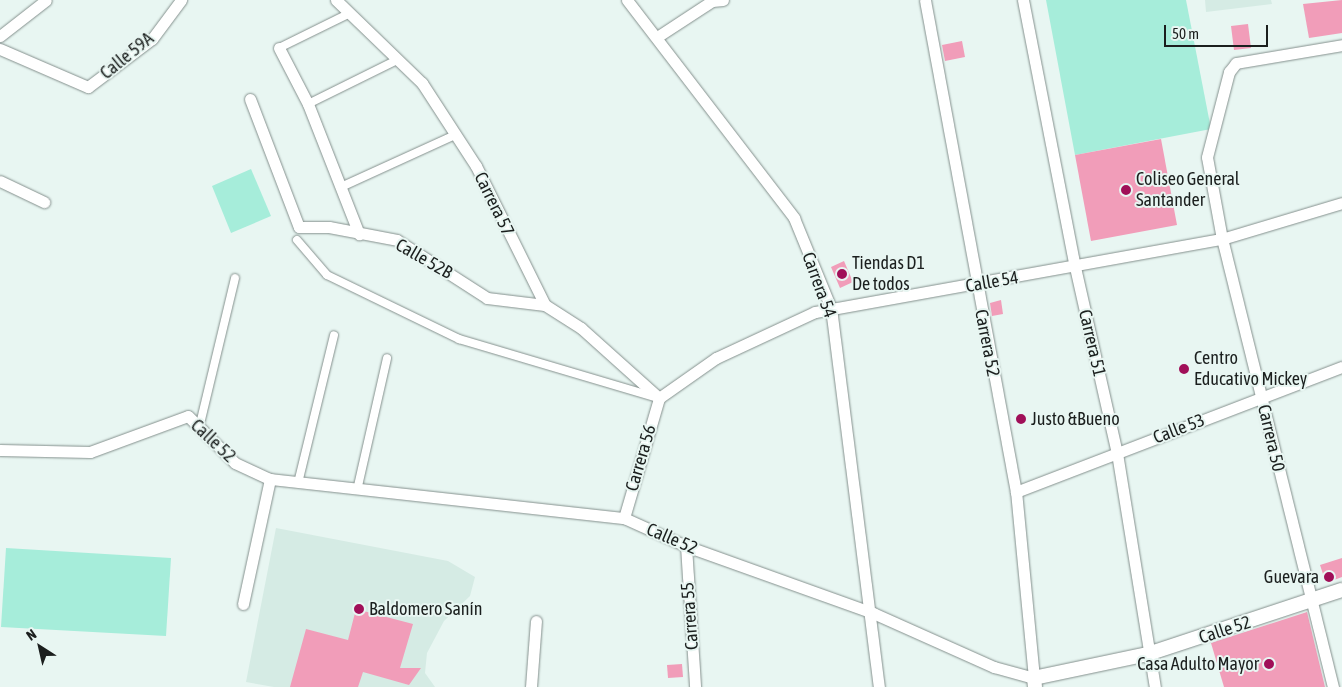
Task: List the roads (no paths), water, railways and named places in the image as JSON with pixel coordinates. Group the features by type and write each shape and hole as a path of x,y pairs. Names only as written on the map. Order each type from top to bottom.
{"street":[{"path":"0,36 46,0"},
{"name":"Calle 59A","path":"0,49 88,87 152,39 181,0"},
{"name":"Carrera 57","path":"336,0 422,83 456,135 545,305 581,328 659,398"},
{"name":"Carrera 54","path":"627,0 794,218 831,308 872,613 879,687"},
{"path":"657,37 716,0"},
{"name":"Carrera 52","path":"925,0 975,285 1016,492 1035,682"},
{"name":"Carrera 51","path":"1023,0 1075,267 1118,453 1148,654 1155,687"},
{"path":"350,13 279,48 308,104 359,234"},
{"name":"Carrera 50","path":"1333,687 1222,239 1207,158 1229,72 1236,63 1342,45"},
{"path":"308,104 397,60"},
{"name":"Calle 52B","path":"250,99 299,227 397,240 487,298 545,305"},
{"path":"341,187 456,135"},
{"path":"0,181 44,202"},
{"name":"Calle 54","path":"659,398 716,358 831,308 975,285 1222,239 1342,203"},
{"path":"297,240 327,275 459,339 659,398"},
{"path":"200,424 235,278"},
{"path":"298,483 334,335"},
{"path":"358,486 387,358"},
{"name":"Calle 53","path":"1016,492 1342,367"},
{"name":"Carrera 56","path":"624,518 659,398"},
{"name":"Calle 52","path":"0,450 90,452 188,416 200,424 235,463 270,480 358,486 467,503 624,518 686,546 872,613 994,667 1035,682 1148,654 1312,602 1342,590"},
{"path":"243,604 270,480"},
{"name":"Carrera 55","path":"686,546 695,687"},
{"path":"531,687 536,621"}],"place":[{"name":"Coliseo General Santander","path":"1126,190"},
{"name":"Tiendas D1 De todos","path":"842,274"},
{"name":"Centro Educativo Mickey","path":"1184,369"},
{"name":"Justo &Bueno","path":"1021,419"},
{"name":"Guevara","path":"1329,577"},
{"name":"Baldomero Sanín","path":"359,609"},
{"name":"Casa Adulto Mayor","path":"1269,664"}]}
